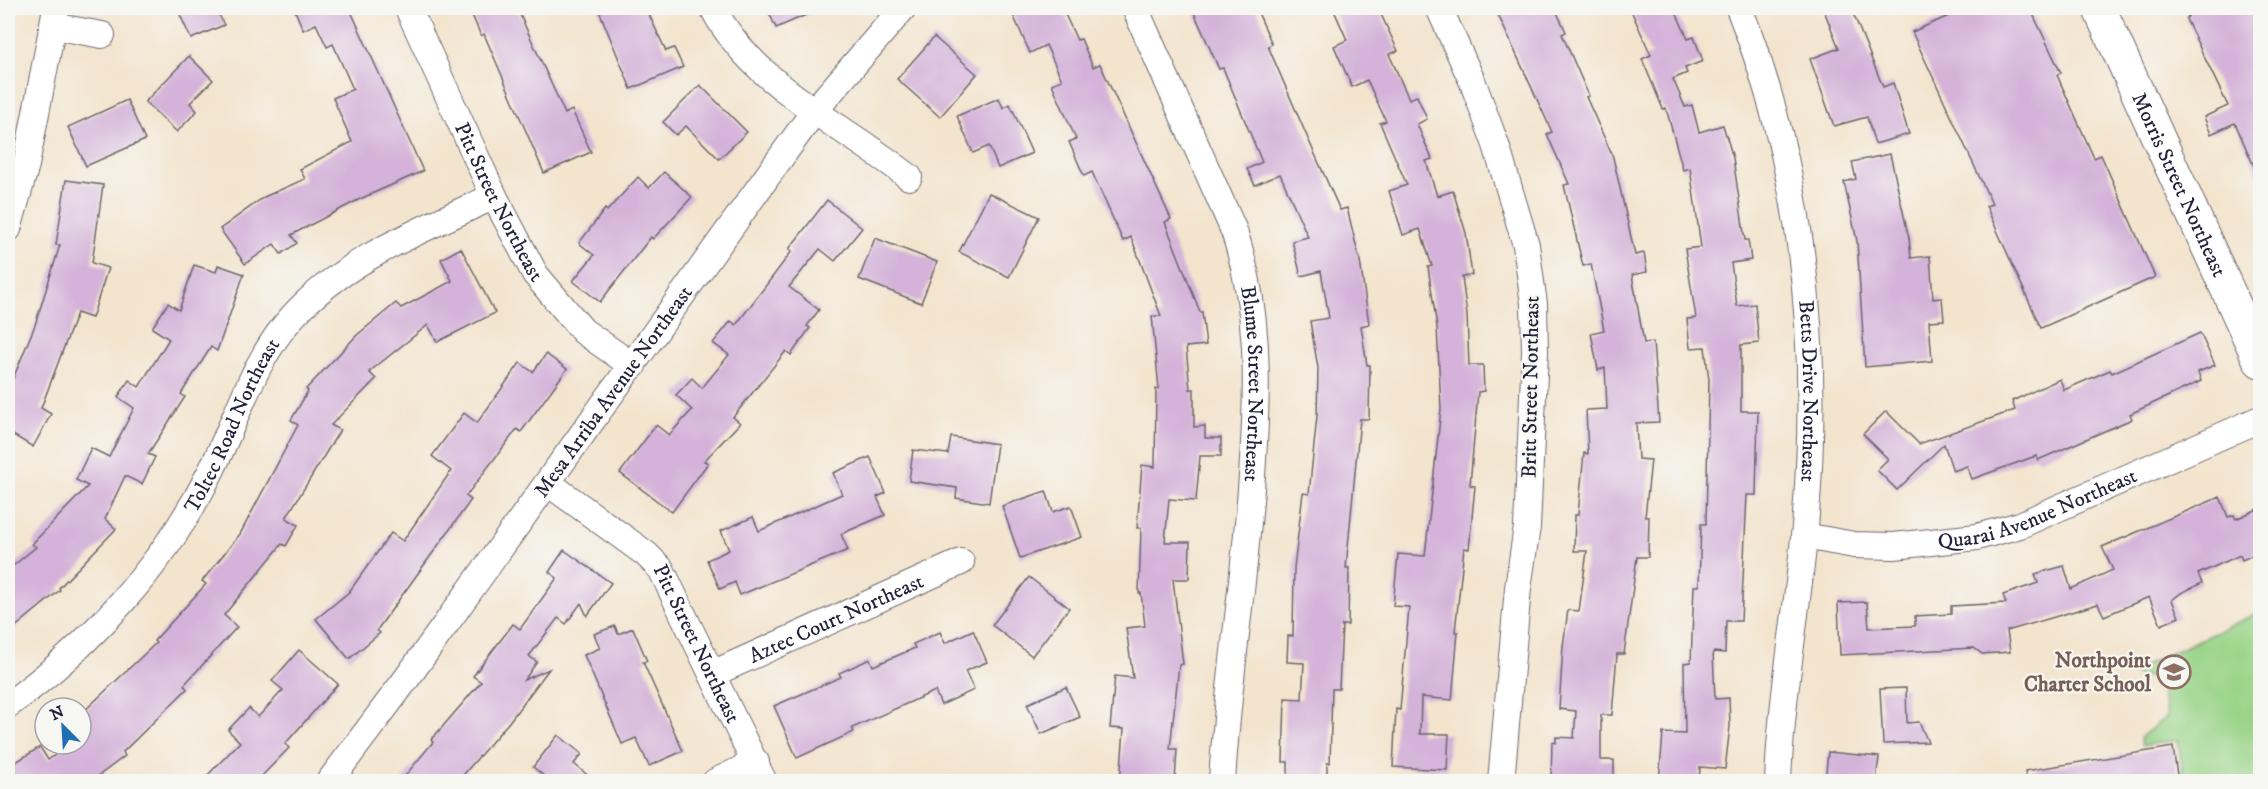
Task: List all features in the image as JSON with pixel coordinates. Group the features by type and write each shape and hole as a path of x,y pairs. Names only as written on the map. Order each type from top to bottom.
{"street":[{"name":"Pitt Street Northeast","path":"408,8 494,196 535,274 557,303 583,331 633,366"},
{"path":"713,8 733,42 750,60 909,177"},
{"name":"Mesa Arriba Avenue Northeast","path":"329,782 633,366 815,110 903,8"},
{"name":"Blume Street Northeast","path":"1135,8 1234,231 1246,267 1254,323 1257,381 1251,504 1222,782"},
{"name":"Britt Street Northeast","path":"1439,8 1473,83 1496,145 1526,245 1534,304 1535,352 1527,527 1518,588 1501,782"},
{"name":"Betts Drive Northeast","path":"1739,8 1768,85 1795,203 1806,275 1810,421 1804,536 1779,741 1778,782"},
{"name":"Morris Street Northeast","path":"2099,8 2260,361"},
{"path":"8,228 26,165 55,17 102,35"},
{"name":"Toltec Road Northeast","path":"8,705 67,657 121,604 155,562 196,501 266,351 312,296 376,252 494,196"},
{"name":"Quarai Avenue Northeast","path":"1804,536 1854,545 1894,546 1977,537 2020,525 2260,419"},
{"name":"Pitt Street Northeast","path":"548,483 646,554 662,569 760,772"},
{"name":"Aztec Court Northeast","path":"712,674 961,562"},
{"path":"714,782 760,772"}],"green space":[{"path":"2260,612 2260,781 2184,781 2178,740 2142,746 2140,738 2167,716 2159,679 2128,673"}],"building":[{"path":"177,8 216,8 224,25 191,39"},
{"path":"294,8 353,8 350,9 423,171 360,199 291,235 297,243 281,254 274,244 245,264 220,229 264,197 305,179 300,169 352,142 333,98 353,89 333,44 327,47 316,24 303,30"},
{"path":"469,8 517,8 565,114 572,110 591,152 544,173 484,34 481,36"},
{"path":"598,8 646,8 666,51 674,48 683,67 631,89"},
{"path":"767,8 822,8 776,28"},
{"path":"1010,8 1062,8 1077,40 1081,39 1093,67 1100,64 1171,219 1165,222 1200,312 1202,312 1206,345 1186,347 1190,389 1194,389 1194,427 1205,426 1205,438 1221,438 1221,456 1200,456 1196,501 1169,499 1165,542 1190,542 1189,579 1173,579 1183,664 1179,665 1170,749 1177,749 1175,782 1120,782 1124,729 1110,728 1115,676 1133,678 1126,628 1145,626 1141,593 1139,593 1141,528 1137,528 1142,465 1155,467 1156,389 1159,389 1152,316 1161,316 1131,237 1123,241 1092,172 1084,176 1069,142 1076,139 1052,84 1062,80 1046,45 1030,53"},
{"path":"1192,8 1256,8 1272,44 1268,46 1340,210 1347,208 1360,261 1369,324 1361,326 1367,365 1370,365 1369,419 1360,419 1346,568 1349,568 1348,625 1342,625 1339,689 1332,689 1330,763 1327,763 1327,782 1288,782 1288,762 1283,762 1285,698 1302,699 1304,663 1287,662 1288,636 1293,636 1294,568 1303,493 1309,494 1317,416 1318,368 1310,321 1329,318 1321,271 1301,276 1292,241 1308,237 1280,174 1255,185 1247,169 1262,162 1223,68 1219,69"},
{"path":"1333,8 1378,8 1398,51 1389,54 1409,99 1417,96 1427,119 1417,124 1432,159 1426,161 1437,196 1453,191 1466,233 1472,275 1462,277 1467,315 1469,365 1483,365 1484,391 1478,392 1470,485 1475,486 1469,549 1464,548 1455,632 1458,632 1452,700 1421,697 1420,734 1449,734 1447,770 1393,767 1396,709 1400,710 1409,607 1393,606 1398,554 1425,556 1441,409 1437,327 1428,267 1432,266 1420,229 1403,235 1389,191 1407,185 1380,123 1386,121 1367,80 1352,87 1334,46 1347,40"},
{"path":"1495,8 1555,8 1566,32 1562,34 1589,96 1586,97 1613,157 1635,255 1644,253 1647,272 1632,275 1644,343 1653,342 1659,422 1636,423 1638,459 1651,460 1645,517 1649,517 1648,557 1637,557 1624,654 1617,654 1612,715 1601,715 1601,760 1614,760 1614,782 1551,782 1552,742 1556,743 1556,737 1574,738 1576,711 1559,709 1563,646 1568,610 1579,611 1587,551 1574,551 1575,515 1578,515 1584,453 1588,454 1586,410 1607,409 1605,368 1598,370 1591,333 1604,330 1591,264 1583,266 1564,185 1569,184 1547,134 1552,132"},
{"path":"1630,8 1674,8 1688,39 1694,37 1703,61 1685,68 1687,73 1673,79 1685,107 1692,105 1699,132 1723,125 1733,158 1745,240 1748,240 1751,260 1731,263 1737,306 1755,304 1759,343 1741,345 1741,411 1758,411 1756,495 1747,495 1741,621 1726,621 1725,653 1713,652 1715,699 1729,698 1730,726 1725,769 1700,767 1699,782 1659,782 1663,733 1685,734 1684,663 1691,662 1694,586 1699,586 1701,524 1706,524 1709,380 1705,347 1690,348 1687,319 1696,318 1685,249 1701,247 1690,168 1683,170 1666,108 1663,109 1642,59 1651,55"},
{"path":"1823,8 1851,8 1883,87 1893,83 1909,134 1875,144 1867,117 1834,126 1810,59 1839,48"},
{"path":"1967,8 2030,8 2061,73 2057,75 2094,158 2101,155 2155,277 2041,328 1986,206 1992,204 1912,32"},
{"path":"2194,8 2260,8 2260,180 2235,123 2211,134 2204,117 2228,106 2186,19"},
{"path":"934,37 977,74 940,117 897,79"},
{"path":"189,56 213,80 190,103 197,111 177,132 145,102"},
{"path":"700,85 747,132 719,159 686,126 676,135 663,122"},
{"path":"999,98 1003,108 1010,104 1032,153 998,168 989,146 973,153 957,116"},
{"path":"127,100 145,140 86,166 68,127"},
{"path":"1890,154 1909,238 1911,258 1930,256 1933,299 1942,298 1944,320 1929,321 1932,361 1865,367 1857,241 1844,182 1856,179 1852,162"},
{"path":"664,172 692,197 653,239 651,237 600,302 573,281 594,255 579,243 605,209 607,211 638,177 649,188"},
{"path":"66,180 103,185 92,263 108,268 92,318 77,313 41,408 51,414 33,447 8,432 8,391 35,325 60,245 56,245"},
{"path":"989,193 1039,217 1009,277 959,252"},
{"path":"827,200 862,228 835,261 820,249 789,287 819,310 807,326 810,328 791,355 786,351 733,417 740,423 704,461 708,463 672,512 620,473 656,425 669,435 692,410 676,395 692,378 702,388 729,355 713,343 731,321 736,325 792,251 789,249"},
{"path":"875,238 937,262 921,303 859,279"},
{"path":"461,248 495,313 437,342 428,325 369,372 376,379 331,425 340,430 286,518 298,525 286,546 282,544 224,615 237,627 184,685 187,689 123,752 125,756 90,782 8,782 8,767 33,751 33,756 46,756 48,760 54,756 93,756 93,703 156,643 154,641 206,584 202,581 240,534 298,425 291,420 308,391 306,389 357,335 396,303 401,308 452,281 441,259"},
{"path":"194,265 216,272 218,265 244,274 217,351 211,347 181,394 185,397 148,454 155,457 142,484 125,476 105,519 116,529 59,588 60,590 8,633 8,570 36,547 32,544 88,486 76,480 91,448 109,457 134,408 118,397 129,380 139,387 169,339 152,328 168,303 179,310"},
{"path":"2200,333 2215,365 2198,372 2201,381 2130,414 2132,419 2038,460 2036,456 1972,479 1967,466 1953,471 1944,444 1897,490 1877,470 1888,459 1863,434 1886,411 1919,444 2015,410 2012,401 2060,379 2064,390 2110,370 2112,373"},
{"path":"546,354 567,369 521,432 517,429 466,496 471,500 377,630 380,633 349,659 316,619 349,592 391,533 403,541 451,471 432,456 464,413 477,423 520,363 533,372"},
{"path":"951,437 997,444 989,503 956,498 957,488 909,481 913,450 948,454"},
{"path":"870,457 886,493 877,497 885,515 841,534 848,550 740,595 735,582 720,589 707,560 729,550 721,531 753,517 759,531 842,494 833,473"},
{"path":"1046,491 1053,512 1071,506 1082,537 1020,558 1002,506"},
{"path":"2220,497 2228,517 2234,515 2236,519 2260,508 2260,552 2242,560 2240,555 2198,574 2202,583 2172,600 2179,617 2161,625 2149,597 2104,616 2098,604 2007,631 2010,652 1982,654 1974,648 1840,655 1838,603 1867,602 1869,628 1915,626 1915,616 1951,614 1951,606 2006,603 2003,595 2038,583 2035,574 2064,566 2071,589 2113,570 2102,547"},
{"path":"564,550 611,583 587,616 581,603 566,624 558,618 529,656 537,662 524,680 549,669 509,722 457,782 400,782 433,742 431,740 481,682 473,676 513,624 520,629 557,578 549,572"},
{"path":"1029,577 1069,608 1032,656 992,625"},
{"path":"615,626 618,634 633,628 647,661 643,662 683,751 649,766 636,738 622,744 584,655 600,648 594,634"},
{"path":"973,630 987,662 965,671 974,690 941,705 935,691 852,728 854,732 797,758 774,706 841,677 839,673 870,659 873,666 915,648 913,644 940,632 945,643"},
{"path":"299,650 338,684 285,744 289,748 256,782 201,782 240,742 228,730 249,708 258,717 283,690 272,681"},
{"path":"1066,687 1080,717 1041,734 1027,704"},
{"path":"1906,688 1907,723 1919,722 1928,742 1883,744 1880,689"},
{"path":"558,735 582,754 574,764 596,782 551,782 533,767"},
{"path":"2173,747 2178,782 2026,782 2025,771"},
{"path":"1828,752 1879,757 1876,781 1825,782"}],"place":[{"name":"Northpoint Charter School","path":"2174,672"}]}
